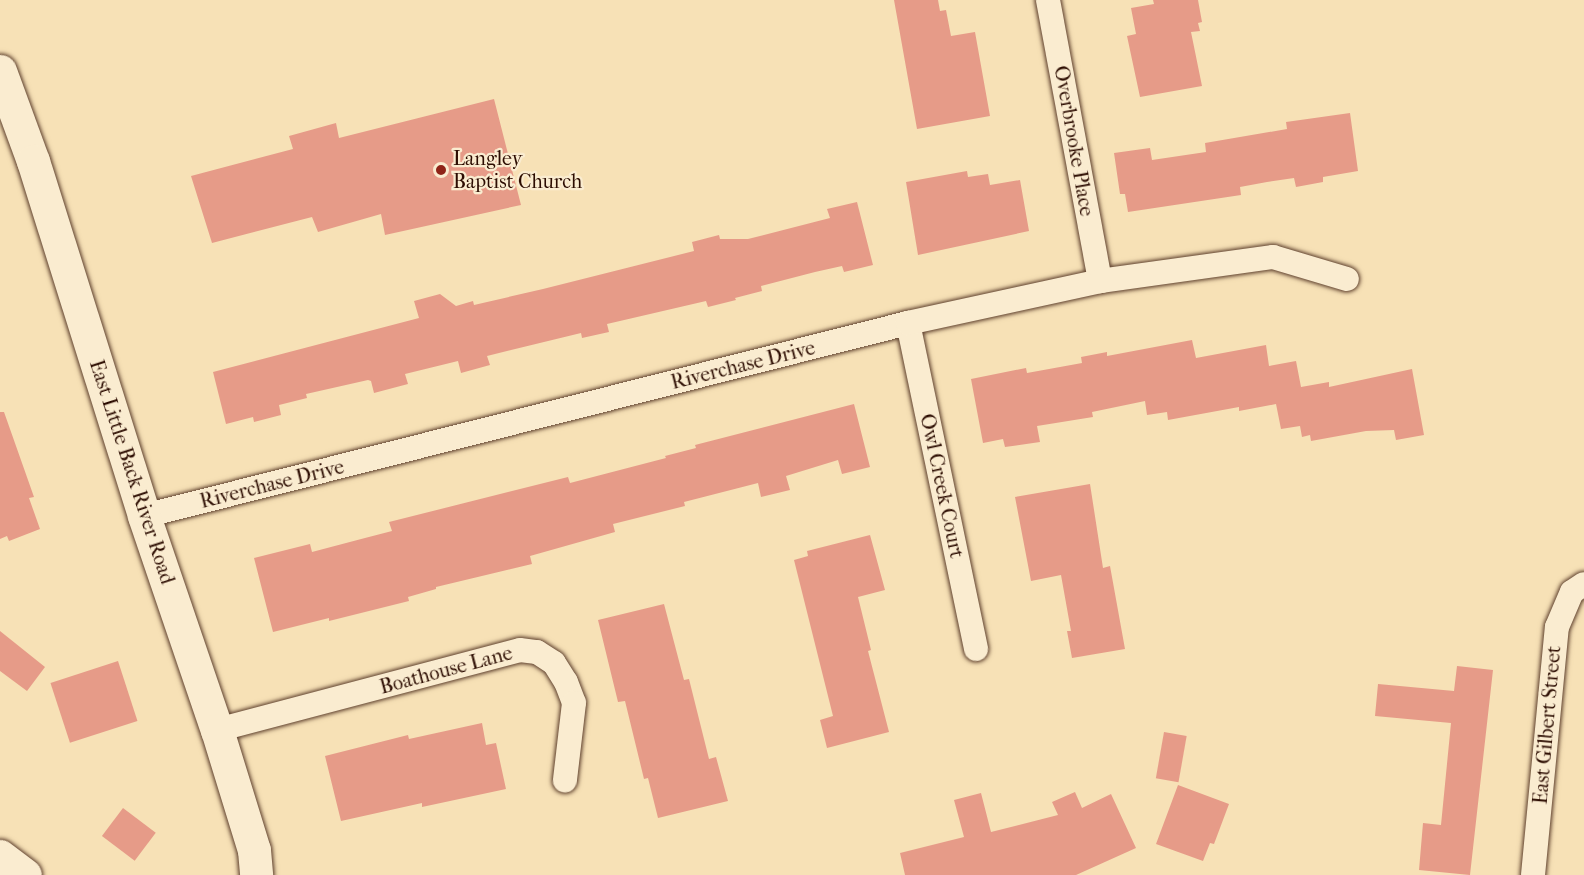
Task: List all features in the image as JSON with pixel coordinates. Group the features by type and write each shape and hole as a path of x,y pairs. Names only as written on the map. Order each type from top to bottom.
{"street":[{"name":"Overbrooke Place","path":"1048,0 1100,281"},
{"name":"East Little Back River Road","path":"0,71 37,172 144,516 217,730 254,849 256,875"},
{"name":"Riverchase Drive","path":"144,516 908,323 1100,281 1273,257 1347,279"},
{"name":"Owl Creek Court","path":"908,323 976,649"},
{"name":"East Gilbert Street","path":"1533,875 1557,627 1572,592 1584,584"},
{"name":"Boathouse Lane","path":"217,730 520,650 537,652 554,663 566,682 574,703 565,780"},
{"path":"0,856 25,875"}],"building":[{"path":"894,0 938,0 940,11 946,10 951,36 975,32 990,116 917,129"},
{"path":"1153,0 1198,0 1202,22 1198,23 1200,31 1191,32 1202,86 1140,97 1127,36 1136,34 1131,8 1154,4"},
{"name":"Langley Baptist Church","path":"494,99 521,205 385,235 381,214 318,232 312,217 212,243 191,176 293,149 289,136 336,123 339,138"},
{"path":"1350,113 1358,171 1323,177 1323,182 1296,187 1294,178 1267,182 1240,187 1241,195 1128,212 1125,194 1120,194 1114,153 1150,148 1152,160 1206,152 1205,143 1287,129 1286,122"},
{"path":"967,171 968,177 988,174 990,185 1020,180 1029,231 918,255 906,182"},
{"path":"857,202 873,265 844,272 842,266 761,286 762,291 708,307 706,301 607,324 609,332 582,338 581,333 487,356 490,365 461,373 458,361 405,374 408,384 374,393 371,381 368,380 306,394 307,398 279,405 281,415 254,422 253,417 226,424 213,372 419,318 414,301 440,294 456,306 473,301 474,305 694,251 692,242 719,235 720,239 748,239 830,218 827,209"},
{"path":"1192,340 1196,358 1266,345 1269,366 1296,361 1301,387 1329,382 1329,387 1412,369 1424,435 1396,440 1394,430 1366,431 1311,441 1310,435 1302,437 1300,426 1281,429 1276,404 1239,411 1239,407 1168,420 1167,412 1147,415 1145,401 1092,412 1093,417 1037,426 1040,442 1005,447 1003,439 983,443 971,379 1026,368 1027,373 1082,363 1081,357 1107,352 1107,356"},
{"path":"854,404 870,467 842,474 838,460 786,476 790,490 761,497 758,483 684,502 685,506 613,524 615,532 530,556 532,564 436,587 436,589 408,597 409,601 273,632 254,558 310,544 312,552 392,531 389,522 568,477 570,483 666,458 665,456 696,448 695,445"},
{"path":"0,412 4,412 34,497 29,498 40,529 9,541 7,536 0,539"},
{"path":"1090,484 1103,568 1110,566 1125,649 1072,658 1067,631 1071,631 1061,575 1031,581 1015,497"},
{"path":"870,535 885,590 858,597 871,650 868,651 889,732 827,748 820,720 833,716 794,560 808,556 807,551"},
{"path":"664,604 684,680 689,679 709,759 716,757 728,801 658,818 648,778 644,779 625,701 618,702 598,620"},
{"path":"0,631 45,667 27,691 0,671"},
{"path":"118,661 137,721 70,743 50,683"},
{"path":"1457,666 1493,670 1470,875 1419,870 1423,823 1441,825 1451,723 1375,716 1378,684 1454,691"},
{"path":"482,723 486,745 496,743 506,789 422,807 422,803 341,821 325,756 408,735 409,739"},
{"path":"1164,732 1187,736 1178,782 1156,778"},
{"path":"1178,785 1229,804 1214,844 1210,843 1203,861 1156,844"},
{"path":"1075,792 1082,808 1111,794 1136,848 1076,875 905,875 900,853 964,837 954,800 981,793 991,832 1058,815 1052,802"},
{"path":"123,808 156,833 135,861 102,836"}],"place":[{"name":"Langley Baptist Church","path":"441,170"}]}
